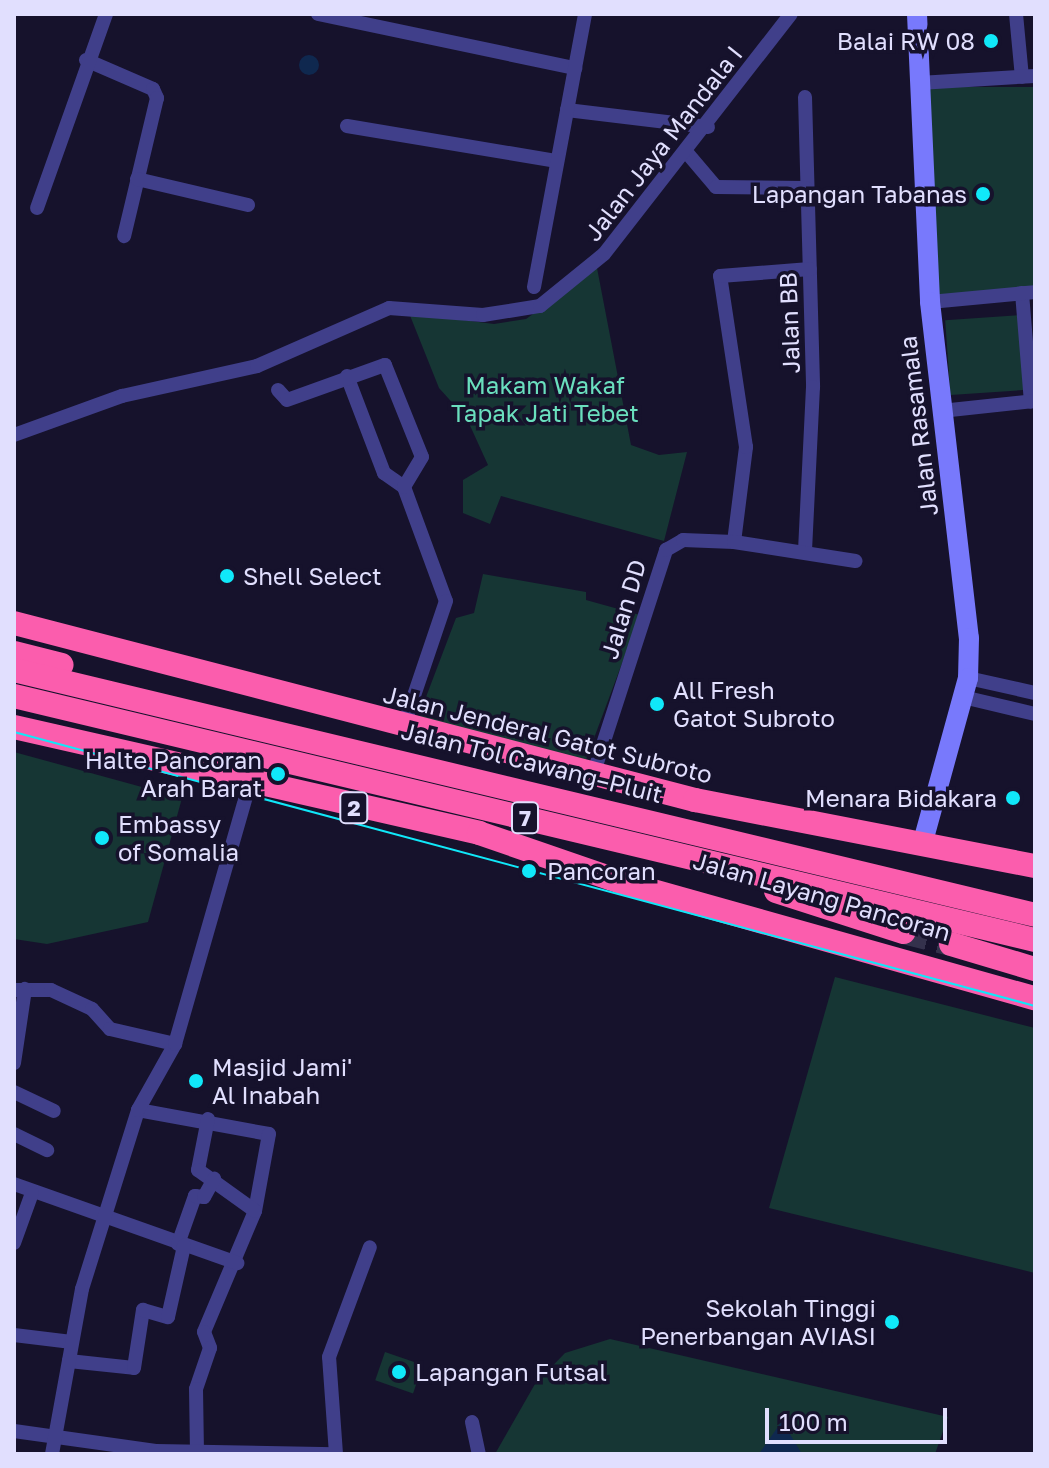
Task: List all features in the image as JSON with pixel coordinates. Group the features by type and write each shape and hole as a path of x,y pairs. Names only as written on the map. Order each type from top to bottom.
{"highway":[{"name":"Jalan Jenderal Gatot Subroto","path":"14,623 403,728 593,775 917,837 1032,869"},
{"path":"14,653 318,738"},
{"name":"Jalan Tol Cawang–Pluit","path":"14,670 318,738 880,873 1035,915"},
{"name":"7","path":"14,696 1035,940"},
{"name":"2","path":"14,727 547,852 621,882 1035,998"},
{"name":"Jalan Layang Pancoran","path":"547,852 739,901 1035,986"},
{"path":"684,857 904,932"},
{"path":"880,873 1035,897"},
{"path":"951,944 1035,969"}],"street":[{"path":"37,208 86,60 106,14"},
{"path":"318,14 575,68"},
{"path":"534,287 585,14"},
{"name":"Jalan Jaya Mandala I","path":"14,435 122,396 257,366 389,308 483,315 540,306 604,254 688,154 791,14"},
{"name":"Jalan Rasamala","path":"917,14 930,302 965,687 917,837"},
{"path":"919,83 1029,77 1016,14"},
{"path":"86,60 153,89 157,98 124,236"},
{"name":"Jalan BB","path":"805,97 813,441 805,548"},
{"path":"567,110 708,127"},
{"path":"347,126 557,161"},
{"path":"688,154 716,187 806,188"},
{"path":"137,179 248,205"},
{"path":"734,542 746,447 720,276 810,269"},
{"path":"930,302 1029,292 1033,401 941,411"},
{"path":"278,390 287,400 347,376 385,365 422,457 404,487"},
{"path":"347,376 384,473 404,487 446,613 403,728"},
{"name":"Jalan DD","path":"593,775 666,550 683,540 734,542 805,548 856,561"},
{"path":"965,687 1035,693"},
{"path":"965,687 1035,714"},
{"path":"54,1447 72,1342 138,1110 175,1044 250,783"},
{"path":"14,1063 20,990 68,997 110,1029 175,1044"},
{"path":"14,1092 54,1111"},
{"path":"138,1110 208,1119 269,1134 255,1211 237,1263 204,1332 210,1348 196,1389 197,1451"},
{"path":"208,1119 197,1168 255,1211"},
{"path":"14,1134 47,1150"},
{"path":"69,1361 134,1368 143,1310 168,1317 181,1245 195,1196 204,1197 214,1179"},
{"path":"14,1184 106,1222 237,1263"},
{"path":"14,1243 32,1193"},
{"path":"14,1431 54,1447 336,1454 329,1357 370,1247"},
{"path":"14,1335 72,1342"},
{"path":"472,1422 479,1454"}],"green space":[{"name":"Lapangan Tabanas","path":"928,87 1035,87 1035,294 928,294"},
{"name":"Makam Wakaf Tapak Jati Tebet","path":"597,268 631,445 659,455 687,452 664,541 501,496 490,524 463,513 463,480 488,465 467,419 439,388 409,313 494,324 526,319"},
{"path":"1021,315 1026,390 950,395 945,320"},
{"path":"483,574 586,592 586,600 640,615 584,765 415,726 456,618 474,613"},
{"path":"14,752 182,798 148,922 47,944 14,939"},
{"path":"835,977 1035,1028 1035,1273 769,1208"},
{"path":"610,1339 948,1417 935,1454 495,1454 535,1384 565,1353"},
{"name":"Lapangan Futsal","path":"385,1352 423,1365 413,1393 375,1380"}],"water":[{"path":"305,55 313,55 319,65 313,75 305,75 299,69 299,61"},
{"path":"782,1421 802,1454 759,1454"}],"tunnel":[{"path":"904,932 951,944"}],"tram line":[{"path":"14,732 1035,1006"}],"place":[{"name":"Balai RW 08","path":"991,41"},
{"name":"Lapangan Tabanas","path":"983,194"},
{"name":"Shell Select","path":"227,576"},
{"name":"All Fresh Gatot Subroto","path":"657,704"},
{"name":"Halte Pancoran Arah Barat","path":"278,774"},
{"name":"Menara Bidakara","path":"1013,798"},
{"name":"Embassy of Somalia","path":"102,838"},
{"name":"Pancoran","path":"529,871"},
{"name":"Masjid Jami' Al Inabah","path":"196,1081"},
{"name":"Sekolah Tinggi Penerbangan AVIASI","path":"892,1322"},
{"name":"Lapangan Futsal","path":"399,1372"}]}
